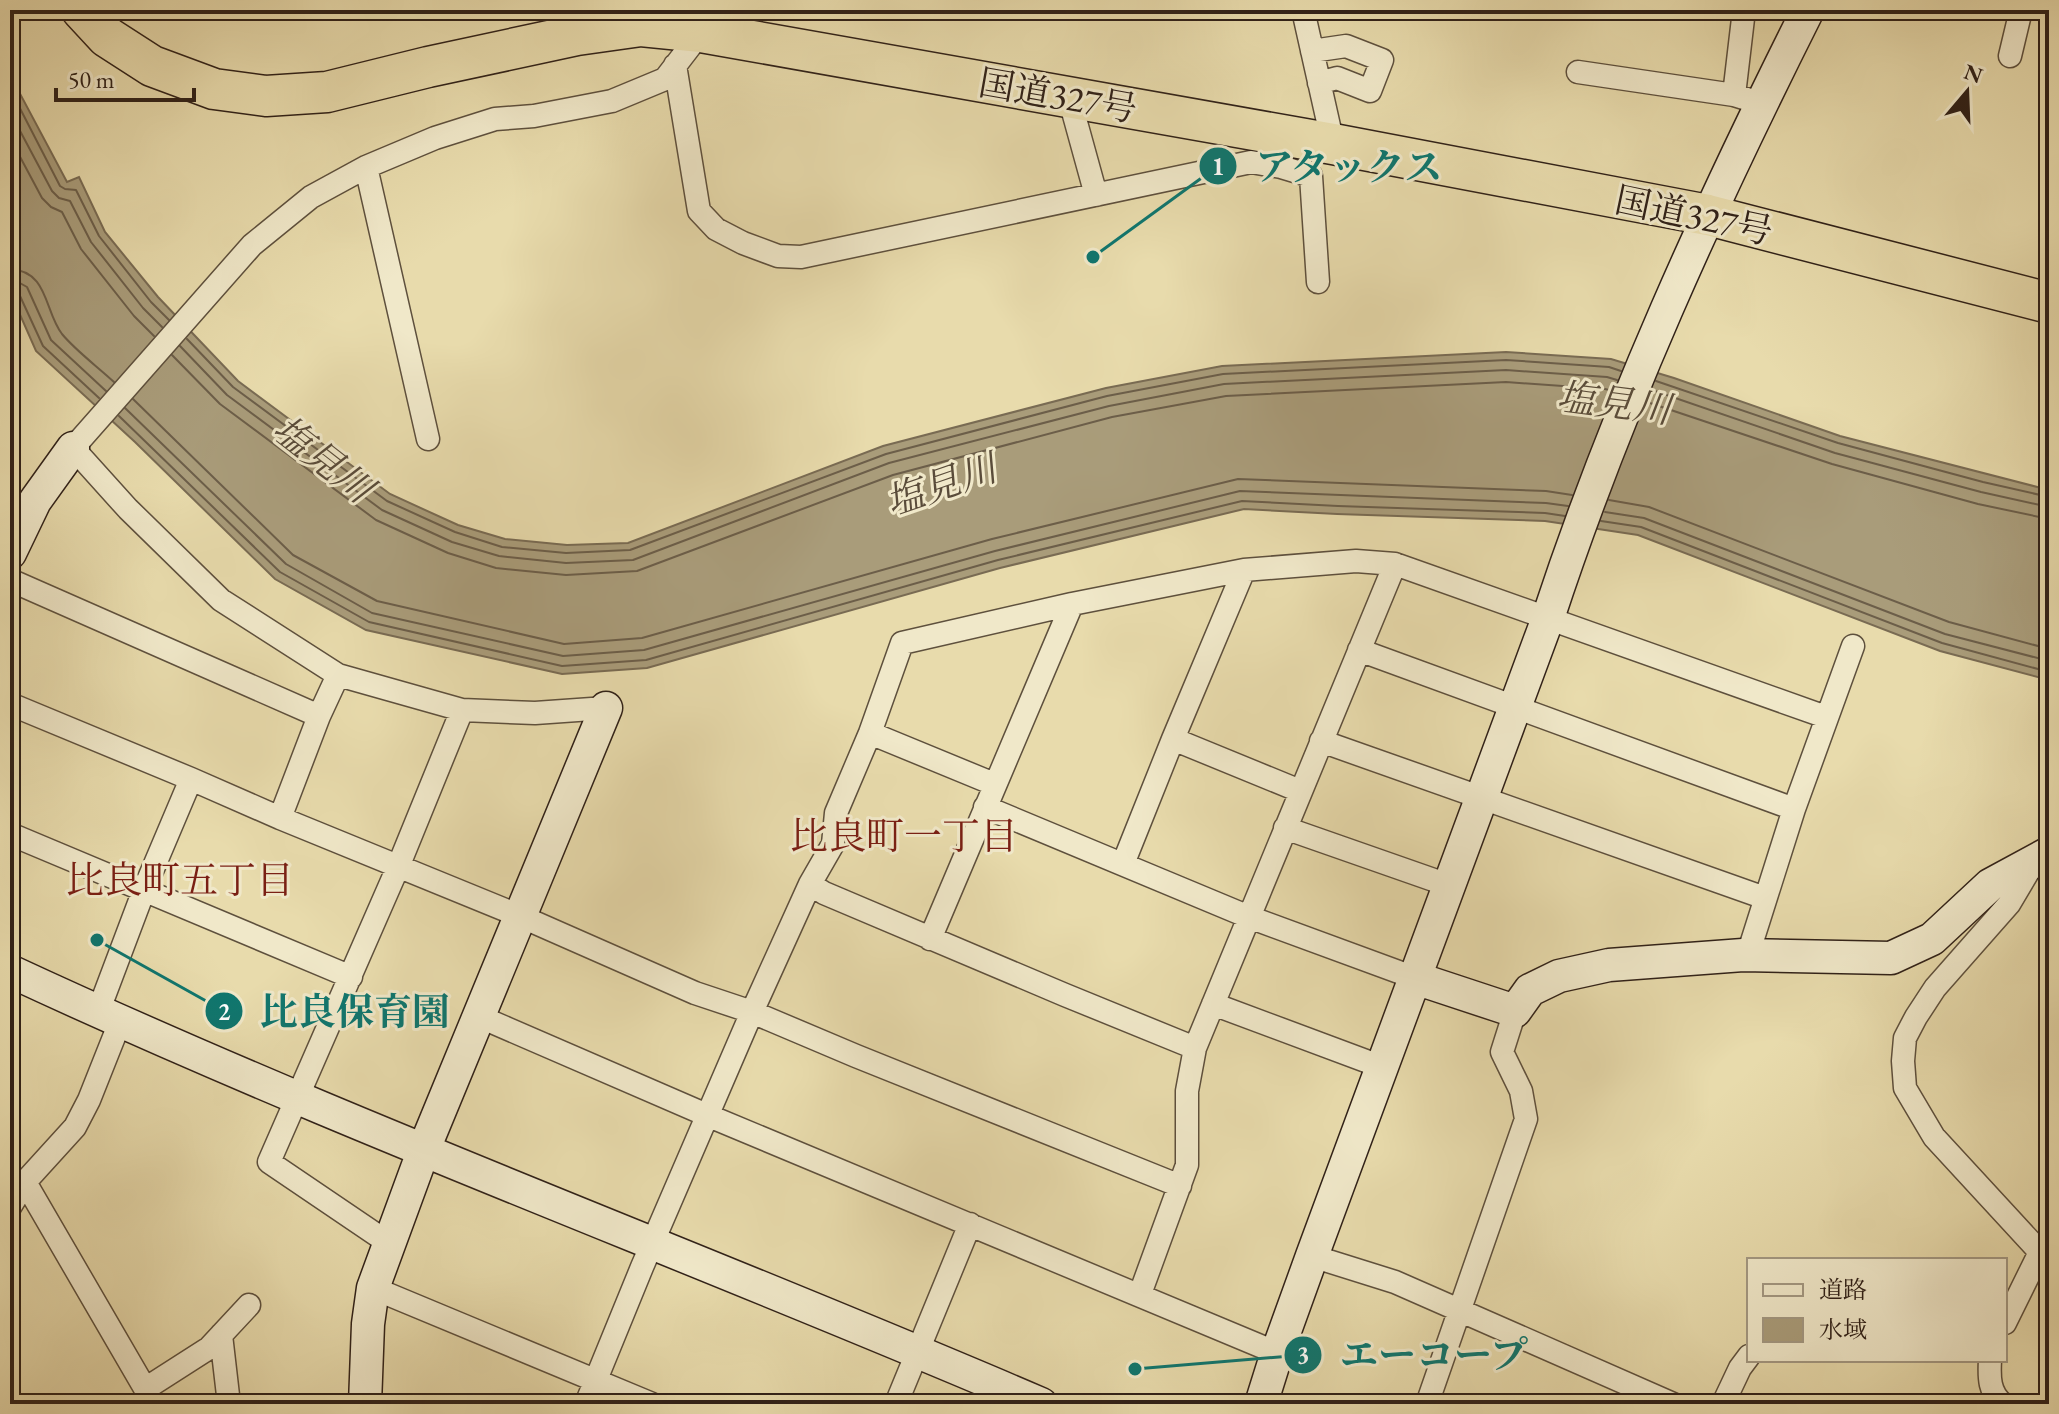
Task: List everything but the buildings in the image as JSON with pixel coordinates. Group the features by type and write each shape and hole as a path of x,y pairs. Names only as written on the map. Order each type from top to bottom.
{"highway":[{"name":"国道327号","path":"82,10 107,37 152,66 214,89 266,96 327,92 577,35 710,21 1069,97 1708,215 2049,303"}],"street":[{"path":"1303,10 1333,144"},
{"path":"1744,10 1748,100"},
{"path":"1261,1404 1312,1256 1548,618 1571,547 1648,349 1708,215 1748,100 1808,10"},
{"path":"2010,56 2021,10"},
{"path":"10,553 35,501 73,448 252,245 311,197 366,167 435,138 495,119 534,116 612,101 665,79 710,21"},
{"path":"1312,51 1346,46 1382,60 1370,91 1337,78 1319,83"},
{"path":"675,65 699,211 716,229 778,256 801,257 1251,162 1311,176 1318,282"},
{"path":"1578,72 1748,100"},
{"path":"1069,97 1096,195"},
{"path":"366,167 428,439"},
{"path":"73,448 128,509 221,600 338,675 462,710 535,713 606,708 424,1149 373,1288 368,1324 365,1404"},
{"path":"586,1404 752,1012 810,884 833,844 836,813 870,733 902,643 1072,604 1244,570 1356,561 1395,564 1826,717"},
{"path":"1140,1294 1187,1165 1187,1091 1195,1048 1395,564"},
{"path":"1123,864 1244,570"},
{"path":"10,580 319,716"},
{"path":"930,939 1072,604"},
{"path":"1751,955 1749,951 1794,809 1853,646"},
{"path":"1359,650 1794,809"},
{"path":"280,818 338,675"},
{"path":"10,704 520,916 695,993 752,1012 1180,1186"},
{"path":"390,1244 269,1162 398,867 462,710"},
{"path":"870,733 994,784"},
{"path":"1173,739 1300,791"},
{"path":"1321,741 1765,898"},
{"path":"10,1207 25,1182 75,1127 89,1100 144,890 191,779"},
{"path":"985,807 1249,917 1515,1011"},
{"path":"1285,828 1448,885"},
{"path":"10,834 351,977"},
{"path":"1427,1404 1526,1119 1521,1091 1502,1052 1515,1011 1530,990 1559,976 1609,965 1751,955 1891,958 1932,939 1990,885 2042,857"},
{"path":"2007,1319 2040,1252 1934,1137 1905,1088 1903,1061 1905,1038 1935,988 2009,904 2042,857"},
{"path":"810,884 930,939 1195,1048"},
{"path":"10,971 297,1097 1041,1404"},
{"path":"1213,1004 1382,1067"},
{"path":"478,1016 1277,1353"},
{"path":"25,1182 150,1396 209,1348 249,1305"},
{"path":"896,1404 970,1224"},
{"path":"1312,1256 1395,1282 1673,1404"},
{"path":"373,1288 652,1404"},
{"path":"221,1335 229,1404"},
{"path":"1723,1404 1747,1359"},
{"path":"1990,1362 1989,1376 1994,1397 2003,1404"}],"water":[{"name":"塩見川","path":"10,61 18,90 67,182 79,177 105,232 158,297 238,381 390,494 458,525 505,539 567,545 628,543 883,446 1106,388 1222,366 1506,352 1611,359 1840,436 2049,490 2049,680 1940,651 1638,535 1545,521 1244,509 1000,568 647,668 562,674 366,630 275,579 135,442 36,351 10,292"}],"place":[{"name":"アタックス","path":"1093,257"},
{"name":"比良保育園","path":"97,940"},
{"name":"エーコープ","path":"1135,1369"}],"district":[{"name":"比良町一丁目","path":"904,836"},
{"name":"比良町五丁目","path":"180,880"}]}
